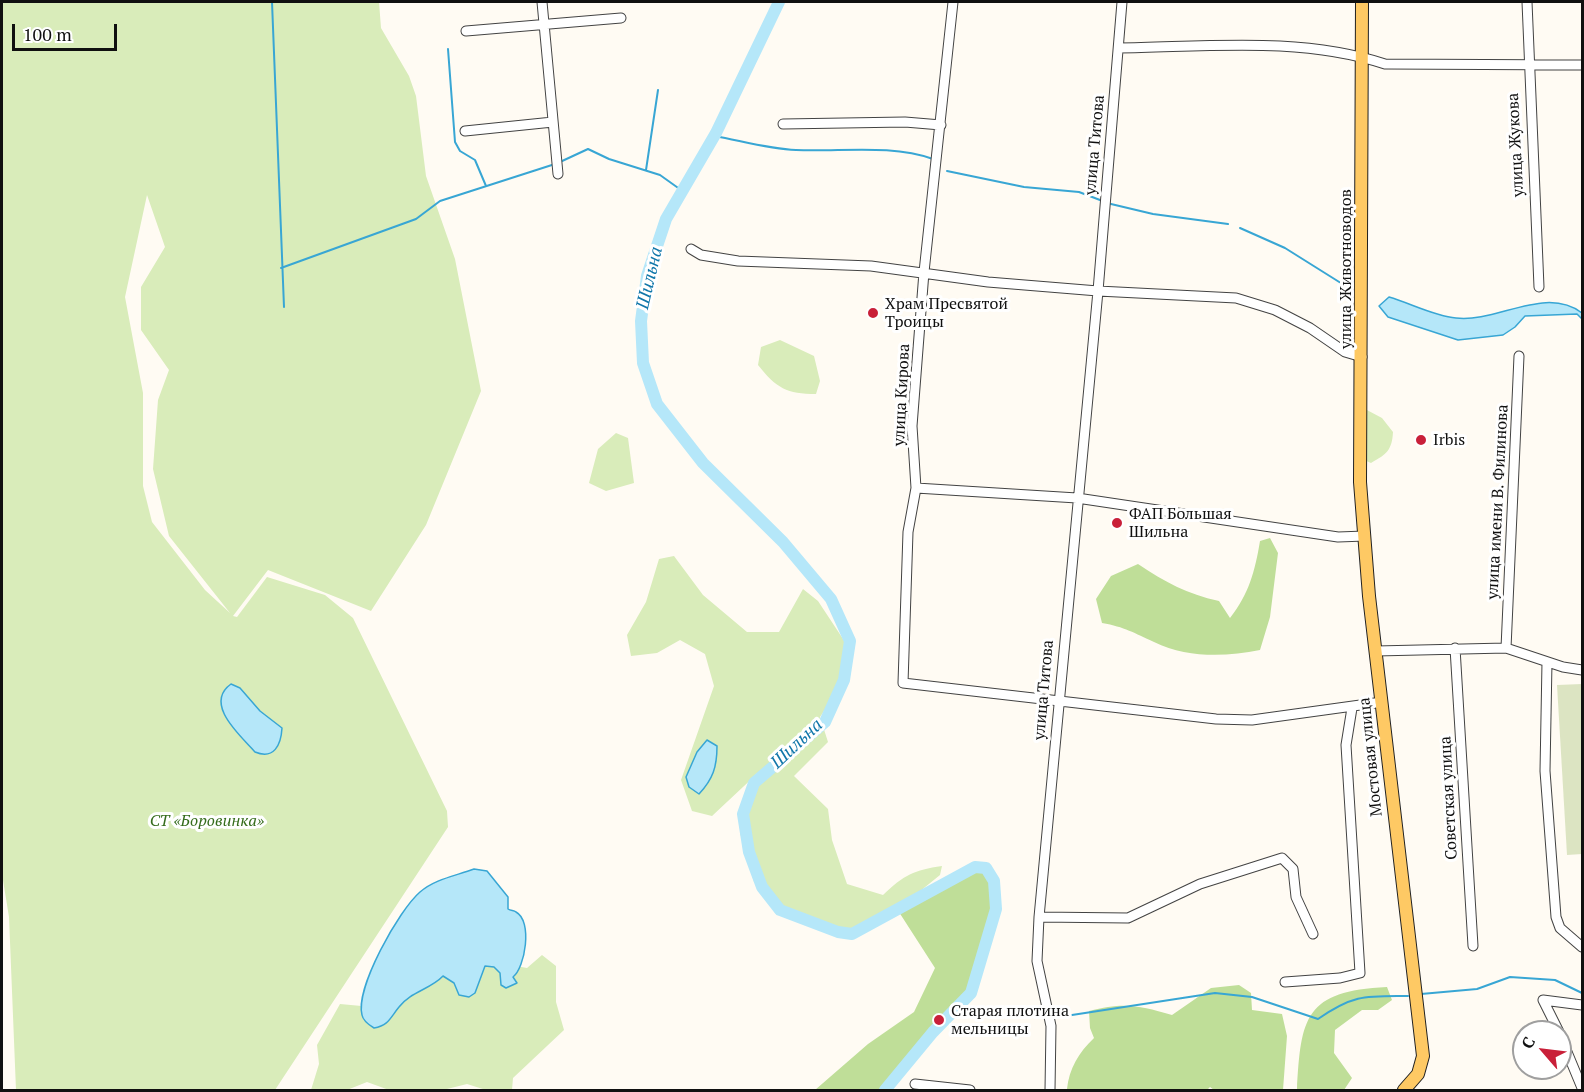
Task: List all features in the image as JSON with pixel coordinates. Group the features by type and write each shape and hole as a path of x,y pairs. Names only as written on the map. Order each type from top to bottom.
{"main road":[{"name":"улица Животноводов","path":"1362,2 1360,483 1365,536"},
{"name":"Мостовая улица","path":"1365,536 1376,651 1423,1056 1418,1074 1404,1090"}],"street":[{"path":"542,2 558,174"},
{"name":"улица Кирова","path":"953,2 924,272 912,426 916,488 908,532 903,683 1059,701"},
{"name":"улица Титова","path":"1050,1090 1051,1026 1037,961 1039,918 1098,291 1122,2"},
{"name":"улица Жукова","path":"1527,2 1527,65 1539,287"},
{"path":"466,32 544,23 621,18"},
{"path":"1119,48 1287,46 1362,56 1385,64 1582,65"},
{"path":"465,131 553,122"},
{"path":"783,124 905,122 941,125"},
{"path":"691,249 701,255 738,261 860,266 924,272 988,282 1098,291 1236,298 1275,310 1310,328 1345,352 1362,357"},
{"name":"улица имени В. Филинова","path":"1506,648 1520,356"},
{"path":"916,488 1077,498 1338,537 1365,536"},
{"name":"Советская улица","path":"1455,648 1473,946"},
{"path":"1376,651 1506,648 1547,663 1582,670"},
{"path":"1547,663 1545,771 1556,917 1560,928 1582,947"},
{"path":"1059,701 1216,719 1252,720 1352,708 1382,702"},
{"name":"Мостовая улица","path":"1285,982 1340,978 1360,973 1346,745 1352,708"},
{"path":"1039,918 1128,918 1200,884 1282,858 1293,869 1296,897 1313,934"},
{"path":"1553,1020 1543,1000 1582,1005"},
{"path":"1572,1064 1582,1088"},
{"path":"915,1084 939,1089 970,1090"}],"green space":[{"name":"СТ «Боровинка»","path":"2,2 379,2 381,28 409,76 416,96 426,176 455,259 481,391 426,525 371,611 268,570 233,616 237,617 267,577 325,595 353,618 447,811 448,827 275,1090 16,1090 9,917 2,874","holes":["147,195 165,247 141,287 141,330 169,370 158,400 153,469 169,536 230,613 205,590 152,522 143,486 143,393 125,297"]},
{"path":"780,340 814,356 820,381 816,394 797,393 783,388 758,365 761,347"},
{"path":"1365,409 1382,418 1393,432 1388,451 1371,463 1364,460"},
{"path":"616,433 628,438 634,483 606,491 589,483 598,449"},
{"path":"1270,538 1278,553 1270,617 1260,650 1220,655 1180,651 1123,628 1102,623 1096,599 1111,576 1138,564 1177,587 1219,601 1230,618 1250,582 1260,541"},
{"path":"674,556 703,595 747,632 779,632 803,589 818,601 849,648 841,686 820,717 828,742 794,776 828,809 832,840 847,884 883,895 910,874 942,866 940,875 898,909 895,917 838,932 788,918 754,882 740,833 743,803 759,772 712,816 692,811 681,780 714,686 705,654 680,640 657,653 631,656 627,635 646,602 659,559"},
{"path":"1582,684 1582,854 1567,855 1557,685"},
{"path":"975,867 986,868 994,881 996,909 971,993 933,1032 885,1090 815,1090 868,1044 914,1012 935,968 897,909"},
{"path":"542,955 556,966 556,1002 564,1030 513,1078 512,1090 486,1090 467,1084 443,1090 389,1090 367,1082 347,1090 311,1090 319,1064 317,1045 340,1004 383,1008 431,975 489,961 527,968"},
{"path":"1239,985 1251,993 1252,1010 1282,1014 1287,1036 1283,1090 1214,1090 1210,1087 1207,1090 1067,1089 1076,1061 1094,1038 1090,1028 1089,1011 1112,1006 1131,1006 1172,1015 1211,988"},
{"path":"1387,987 1392,1000 1378,1010 1362,1010 1335,1030 1334,1053 1352,1078 1344,1090 1297,1090 1301,1044 1306,1026 1313,1013 1324,1002 1339,995"}],"water":[{"path":"1389,297 1456,318 1472,318 1520,307 1552,303 1568,305 1582,313 1582,319 1577,314 1525,316 1503,335 1458,340 1388,317 1379,306"},
{"path":"231,684 240,688 260,711 282,728 278,745 272,752 262,754 255,752 227,720 221,701 223,692"},
{"path":"707,740 717,746 716,760 711,778 699,794 689,787 686,777 697,752"},
{"path":"474,869 487,871 508,897 508,909 515,911 521,917 526,934 524,955 513,977 517,983 506,988 501,985 500,973 494,967 485,966 475,993 469,997 459,995 454,983 443,976 404,1002 386,1023 379,1027 372,1027 362,1015 365,987 380,950 401,915 411,901 426,888"}],"waterway":[{"path":"272,2 284,307"},
{"name":"Шильна","path":"779,2 716,133 666,219 647,276 641,321 643,363 657,404 703,463 783,542 831,599 850,641 844,680 825,722 754,783 743,814 749,852 762,887 780,910 838,932 852,934 975,867 986,868 994,881 996,909 971,993 933,1032 885,1090"},
{"path":"448,49 455,142 460,151 475,160 486,186"},
{"path":"646,170 658,90"},
{"path":"715,136 786,149 883,150 917,154 933,159"},
{"path":"560,162 588,149 609,159 660,175 681,190"},
{"path":"281,268 416,219 440,201 555,164"},
{"path":"947,171 1024,187 1079,192 1100,200"},
{"path":"1111,204 1153,214 1228,224"},
{"path":"1240,228 1285,248 1344,285"},
{"path":"1421,994 1477,989 1510,977 1555,980 1582,993"},
{"path":"1059,1017 1215,993 1252,997 1318,1019 1341,1005 1361,998 1408,996"}],"place":[{"name":"Храм Пресвятой Троицы","path":"873,313"},
{"name":"Irbis","path":"1421,440"},
{"name":"ФАП Большая Шильна","path":"1117,523"},
{"name":"Старая плотина мельницы","path":"939,1020"}]}
